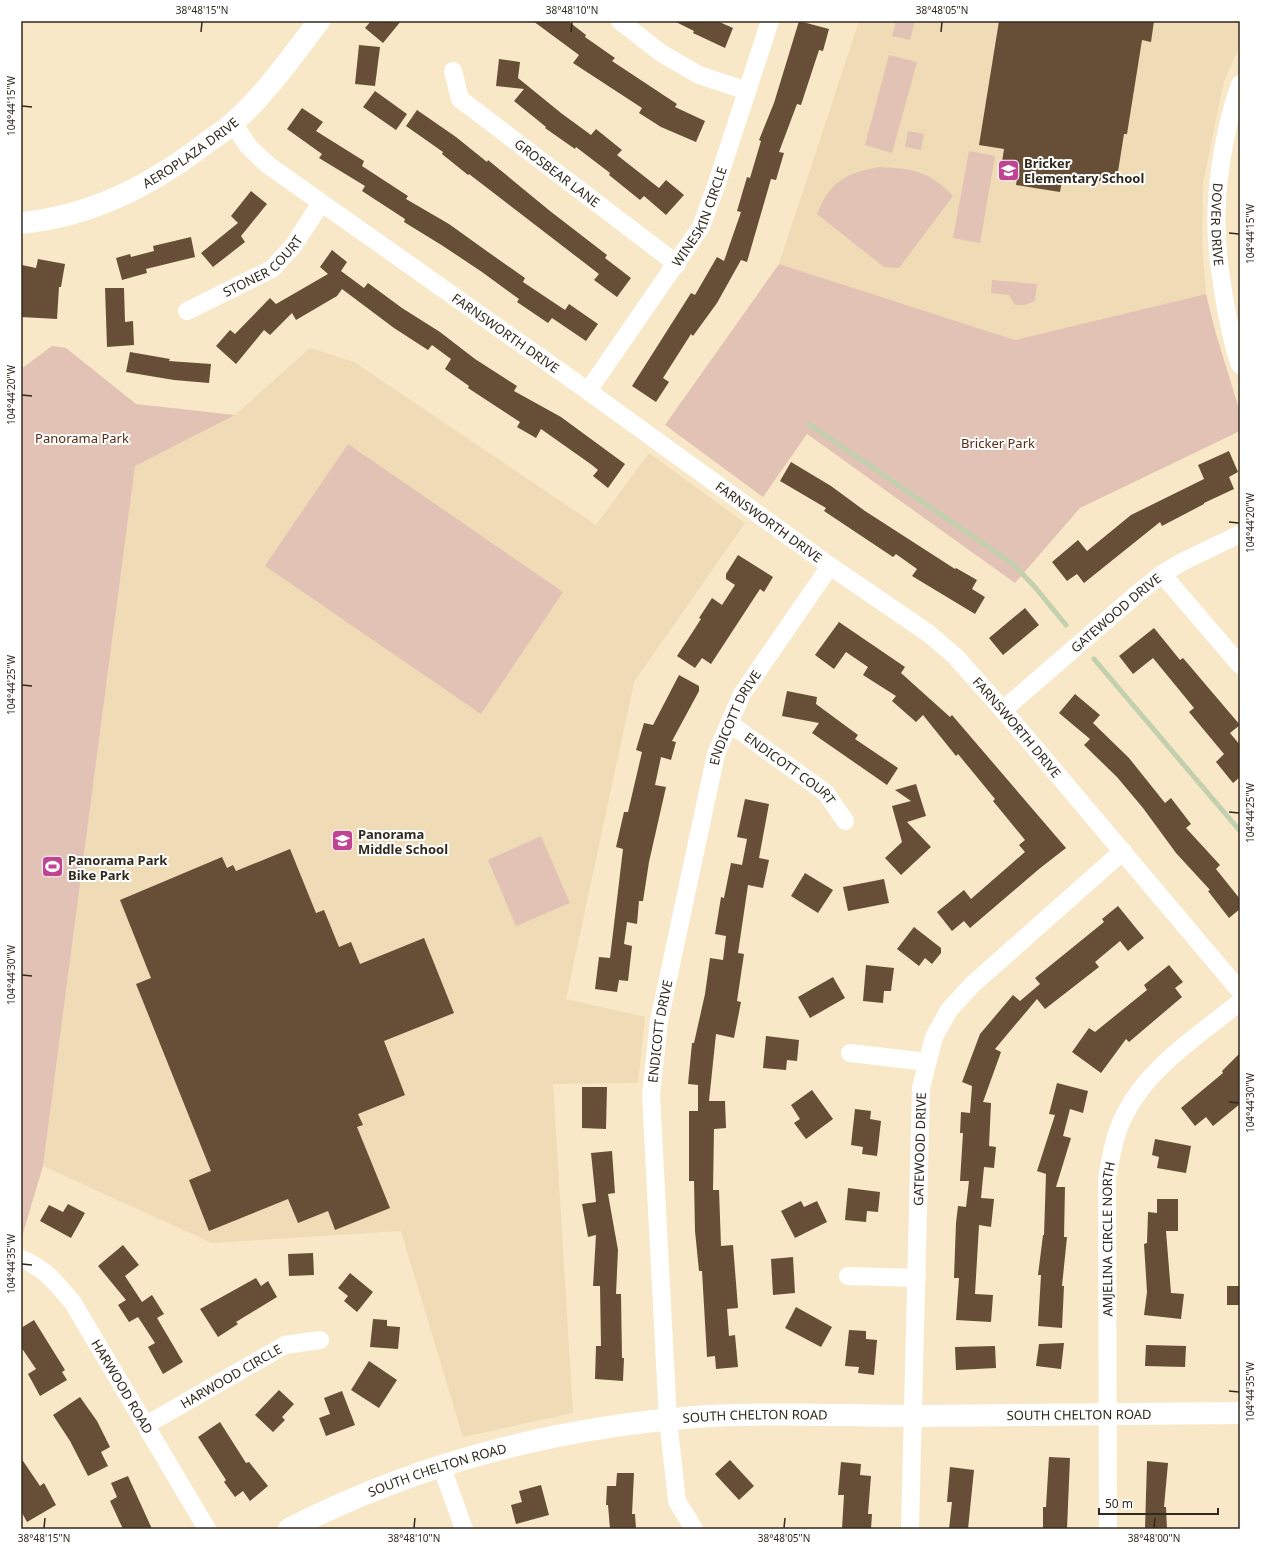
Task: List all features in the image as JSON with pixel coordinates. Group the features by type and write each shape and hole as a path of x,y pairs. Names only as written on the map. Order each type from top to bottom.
{"main road":[{"name":"AEROPLAZA DRIVE","path":"21,223 38,221 83,211 133,191 170,170 233,123 278,75 319,21"},
{"name":"SOUTH CHELTON ROAD","path":"289,1529 326,1510 441,1465 530,1441 603,1427 668,1420 750,1414 914,1416 1240,1413"}],"street":[{"path":"620,21 661,52 699,75 747,91"},
{"name":"WINESKIN CIRCLE","path":"588,391 677,264 701,227 770,21"},
{"name":"GROSBEAR LANE","path":"453,71 460,99 677,264"},
{"name":"DOVER DRIVE","path":"1240,84 1233,132 1219,186 1217,221 1217,251 1234,314 1240,365"},
{"name":"FARNSWORTH DRIVE","path":"233,123 248,146 268,165 588,391 830,566 928,633 956,657 1123,851 1240,991"},
{"name":"STONER COURT","path":"187,311 272,269 293,246 321,203"},
{"name":"GATEWOOD DRIVE","path":"1003,710 1162,574 1182,562 1240,534"},
{"name":"ENDICOTT DRIVE","path":"694,1529 677,1501 668,1420 650,1095 659,1021 715,762 728,723 742,694 830,566"},
{"path":"1162,574 1240,665"},
{"name":"ENDICOTT COURT","path":"728,723 826,793 845,821"},
{"name":"GATEWOOD DRIVE","path":"910,1529 922,1088 934,1037 949,1010 973,984 1123,851"},
{"name":"AMJELINA CIRCLE NORTH","path":"1108,1529 1107,1178 1114,1144 1124,1116 1139,1091 1172,1057 1240,1002"},
{"path":"850,1053 927,1062"},
{"name":"HARWOOD ROAD","path":"21,1259 33,1263 53,1279 73,1303 207,1529"},
{"path":"848,1276 917,1278"},
{"name":"HARWOOD CIRCLE","path":"146,1424 285,1345 320,1340"},
{"path":"441,1465 464,1529"}],"shaded area":[{"name":"Bricker Elementary School","path":"859,21 1240,21 1240,46 1224,81 1203,183 1202,242 1206,294 1015,340 779,264"},
{"name":"Panorama Middle School","path":"310,348 354,362 596,525 649,453 745,523 634,682 566,999 645,1017 638,1083 553,1084 573,1413 463,1437 401,1231 212,1243 43,1166 135,466 235,415"}],"green space":[{"path":"896,21 915,21 910,40 892,36"},
{"path":"889,55 917,62 892,153 865,145"},
{"path":"908,131 924,134 921,150 905,147"},
{"path":"969,151 995,156 980,243 953,238"},
{"path":"880,167 912,170 928,176 953,196 899,268 884,267 817,214 827,194 840,181 857,172"},
{"name":"Bricker Park","path":"779,264 1015,340 1206,294 1216,334 1240,412 1240,431 1080,508 1015,583 807,434 763,497 665,425"},
{"path":"992,280 1037,284 1035,301 1025,305 1015,305 1009,295 991,293"},
{"name":"Panorama Park","path":"52,346 66,348 136,404 235,415 135,466 43,1166 21,1240 21,369"},
{"path":"348,444 563,592 481,714 265,566"},
{"path":"541,836 570,903 516,926 488,860"}],"building":[{"path":"371,21 401,21 383,43 365,28"},
{"path":"533,21 568,21 586,35 585,37 615,58 612,61 677,104 675,107 705,121 696,142 661,127 639,113 642,108 573,63 579,55"},
{"path":"674,21 717,21 733,28 725,48 693,33 694,31"},
{"path":"799,21 829,29 823,51 819,50 801,105 797,104 779,152 784,153 776,180 771,179 747,262 741,260 717,303 693,336 691,334 663,378 669,382 656,402 632,386 691,293 695,295 717,257 724,261 741,212 737,211 747,177 750,178 761,141 759,140 774,103"},
{"path":"999,21 1154,21 1151,42 1142,40 1127,134 1124,134 1116,184 1063,175 1060,192 1016,185 1019,165 1002,162 1004,149 979,145"},
{"path":"359,45 380,47 375,86 355,84"},
{"path":"499,59 520,62 518,78 561,113 591,135 596,129 622,150 617,155 659,188 666,180 684,195 666,215 644,196 640,200 609,175 610,173 576,147 575,149 545,128 546,127 514,101 524,89 496,86"},
{"path":"375,91 407,114 396,130 363,107"},
{"path":"302,108 323,122 316,131 364,161 362,166 408,196 406,199 449,224 525,278 523,282 565,310 569,304 598,324 586,341 552,318 548,323 517,302 519,299 482,272 404,222 405,219 362,191 365,186 319,158 322,154 287,129"},
{"path":"417,110 456,137 487,162 488,160 607,255 605,258 631,278 617,297 594,280 599,274 469,174 468,175 442,154 443,152 406,126"},
{"path":"251,191 267,204 241,236 245,242 213,267 201,253 238,223 231,216"},
{"path":"191,237 195,257 146,269 147,273 122,280 116,258 130,254 131,257 154,251 153,246"},
{"path":"332,250 347,262 341,271 364,288 368,283 402,308 440,332 475,359 517,386 514,391 561,417 625,464 608,488 593,476 598,470 592,465 541,429 536,438 517,427 520,422 468,388 469,386 445,369 451,359 432,345 428,350 394,328 342,289 337,296 296,320 292,313 270,335 264,330 236,364 216,346 230,330 235,334 270,298 276,304 328,274 320,267"},
{"path":"38,259 65,264 61,287 59,287 57,319 21,317 22,265 36,268"},
{"path":"105,288 124,288 125,322 133,321 134,345 107,347"},
{"path":"130,352 170,359 169,361 211,364 209,383 174,380 126,372"},
{"path":"1229,451 1238,472 1229,477 1234,489 1204,503 1162,526 1160,522 1084,583 1077,574 1067,581 1052,562 1078,540 1087,551 1131,515 1204,479 1198,465"},
{"path":"791,462 831,486 865,511 955,569 956,568 977,580 972,589 985,597 975,614 912,576 917,569 896,554 893,557 824,511 826,508 780,481"},
{"path":"738,555 773,577 764,592 760,589 711,664 702,658 695,668 677,656 701,619 699,618 712,598 722,605 735,585 726,579 726,574"},
{"path":"1025,608 1039,625 1003,655 989,638"},
{"path":"839,622 905,667 901,673 950,717 952,715 1066,848 970,928 964,921 952,931 937,912 964,890 971,899 1025,852 1019,845 1025,840 993,801 995,799 958,754 956,756 923,715 916,722 892,701 896,696 863,675 868,667 846,652 834,669 815,655"},
{"path":"1154,628 1180,660 1183,658 1240,725 1230,733 1240,745 1240,777 1233,783 1216,762 1224,754 1189,712 1194,708 1153,658 1133,674 1119,656"},
{"path":"679,675 699,686 699,691 672,741 676,742 671,760 661,757 655,785 666,787 649,862 643,901 639,901 637,924 627,922 624,944 632,946 628,981 619,980 617,992 595,989 599,957 610,958 623,849 616,847 624,812 628,812 642,752 636,750 644,723 653,725"},
{"path":"787,691 817,697 816,704 858,735 855,739 898,768 887,785 812,733 819,723 782,716"},
{"path":"1075,694 1100,715 1093,723 1129,758 1165,803 1171,798 1191,824 1186,828 1220,865 1216,869 1240,899 1240,909 1229,918 1208,891 1210,890 1176,853 1143,808 1117,777 1084,745 1090,739 1059,713"},
{"path":"916,784 926,816 907,822 931,847 901,875 885,858 902,842 892,806 911,801 895,790"},
{"path":"745,799 769,804 759,858 769,860 763,888 748,885 738,953 744,954 737,1001 741,1002 734,1038 716,1034 709,1101 725,1101 726,1128 714,1129 713,1190 719,1190 721,1246 733,1245 738,1308 727,1309 729,1336 735,1335 738,1367 716,1369 715,1356 707,1357 702,1271 699,1271 695,1231 694,1181 689,1181 689,1111 698,1111 698,1085 688,1084 692,1043 694,1043 705,994 710,958 723,960 726,936 715,934 721,897 724,898 731,863 742,865 747,839 737,837"},
{"path":"290,849 316,913 324,910 339,947 351,942 360,964 424,938 454,1013 384,1041 405,1095 358,1114 363,1125 357,1127 390,1208 335,1230 328,1211 298,1223 288,1199 209,1231 189,1180 211,1171 136,984 151,978 120,900 222,857 227,868 233,865 236,871"},
{"path":"805,873 833,890 818,913 791,896"},
{"path":"884,879 889,903 848,911 843,887"},
{"path":"1118,906 1144,938 1128,951 1120,941 1095,962 1099,967 1045,1009 1037,999 995,1049 1001,1052 983,1102 991,1103 989,1146 996,1147 994,1168 984,1167 981,1198 994,1199 991,1227 979,1225 975,1294 993,1295 991,1322 956,1320 959,1278 954,1278 956,1223 958,1206 966,1207 969,1181 960,1181 963,1133 960,1133 961,1112 970,1113 972,1086 962,1082 980,1034 1013,995 1020,1001 1040,984 1035,978 1104,922 1102,919"},
{"path":"914,927 941,948 941,953 932,964 925,958 919,966 897,949"},
{"path":"866,965 894,968 891,991 884,991 883,1003 863,1001"},
{"path":"1169,965 1183,982 1175,988 1182,997 1129,1042 1126,1039 1101,1073 1072,1052 1089,1028 1095,1032 1147,990 1144,985"},
{"path":"833,977 845,998 810,1018 798,997"},
{"path":"766,1036 799,1040 797,1061 787,1060 786,1070 763,1068"},
{"path":"1240,1053 1240,1104 1213,1126 1206,1117 1195,1126 1181,1108 1223,1073 1222,1071"},
{"path":"1057,1083 1088,1091 1083,1113 1070,1109 1063,1136 1071,1138 1056,1187 1065,1187 1064,1237 1067,1237 1062,1286 1064,1286 1062,1328 1038,1326 1041,1275 1038,1275 1044,1235 1046,1174 1037,1171 1055,1115 1049,1114"},
{"path":"582,1087 607,1087 606,1129 582,1128"},
{"path":"812,1090 833,1119 806,1139 794,1123 800,1119 791,1105"},
{"path":"855,1109 871,1111 870,1119 881,1121 877,1156 862,1154 863,1147 851,1145"},
{"path":"1155,1139 1191,1146 1186,1173 1157,1168 1159,1157 1152,1155"},
{"path":"612,1151 615,1193 608,1194 618,1250 616,1294 621,1294 622,1358 624,1358 623,1381 595,1379 596,1346 601,1346 600,1286 593,1286 596,1235 588,1237 582,1204 596,1202 591,1153"},
{"path":"848,1188 880,1192 878,1212 867,1211 866,1222 845,1220"},
{"path":"1157,1199 1178,1199 1178,1231 1166,1231 1171,1293 1184,1294 1181,1319 1144,1315 1147,1292 1144,1244 1147,1243 1148,1212 1157,1213"},
{"path":"801,1201 804,1207 817,1201 827,1222 795,1238 781,1211"},
{"path":"68,1204 85,1213 71,1238 40,1221 49,1205 63,1212"},
{"path":"123,1245 139,1265 125,1276 142,1302 152,1295 164,1314 157,1318 183,1362 163,1374 148,1347 155,1343 138,1317 129,1322 118,1305 126,1300 98,1266"},
{"path":"313,1253 314,1275 289,1276 288,1254"},
{"path":"793,1257 795,1293 773,1295 771,1259"},
{"path":"350,1273 373,1292 357,1312 344,1301 348,1296 338,1288"},
{"path":"256,1278 261,1286 268,1281 277,1297 236,1322 238,1324 218,1337 200,1309"},
{"path":"1227,1286 1240,1286 1240,1305 1227,1305"},
{"path":"796,1307 832,1327 821,1347 785,1328"},
{"path":"373,1319 387,1320 387,1326 400,1327 398,1349 370,1347"},
{"path":"34,1320 65,1370 62,1372 67,1380 40,1396 28,1374 36,1369 21,1347 21,1328"},
{"path":"849,1330 866,1331 866,1339 877,1340 874,1375 858,1373 859,1367 845,1366"},
{"path":"1064,1343 1061,1369 1036,1366 1039,1344"},
{"path":"1146,1345 1186,1346 1185,1367 1145,1366"},
{"path":"995,1346 996,1368 956,1370 955,1347"},
{"path":"369,1361 397,1380 379,1408 351,1390"},
{"path":"279,1390 294,1404 282,1417 285,1420 273,1432 255,1415"},
{"path":"342,1391 355,1425 326,1436 319,1418 330,1414 324,1398"},
{"path":"80,1397 97,1421 110,1447 101,1452 108,1466 88,1476 70,1441 53,1415"},
{"path":"220,1422 246,1463 249,1462 268,1486 250,1501 243,1491 235,1497 224,1482 226,1480 198,1437"},
{"path":"1049,1457 1070,1458 1067,1529 1043,1529 1043,1507 1046,1507"},
{"path":"21,1458 40,1486 44,1483 56,1505 27,1522 21,1511"},
{"path":"730,1460 754,1486 739,1500 715,1474"},
{"path":"1147,1461 1168,1463 1164,1507 1166,1507 1167,1529 1145,1529"},
{"path":"841,1462 861,1464 860,1475 871,1476 868,1514 872,1514 871,1529 842,1529 844,1495 838,1495"},
{"path":"950,1467 974,1470 968,1529 949,1529 952,1502 947,1502"},
{"path":"617,1473 634,1473 632,1514 635,1514 636,1529 610,1529 608,1505 606,1505 607,1486 616,1486"},
{"path":"128,1476 152,1529 123,1529 110,1501 117,1497 111,1483"},
{"path":"541,1485 549,1515 516,1524 511,1505 522,1502 519,1491"}],"waterway":[{"path":"809,424 1013,564 1034,586 1066,625"},
{"path":"1094,659 1240,831"}],"place":[{"name":"Bricker Elementary School","path":"1008,170"},
{"name":"Panorama Middle School","path":"343,841"},
{"name":"Panorama Park Bike Park","path":"52,867"}]}
